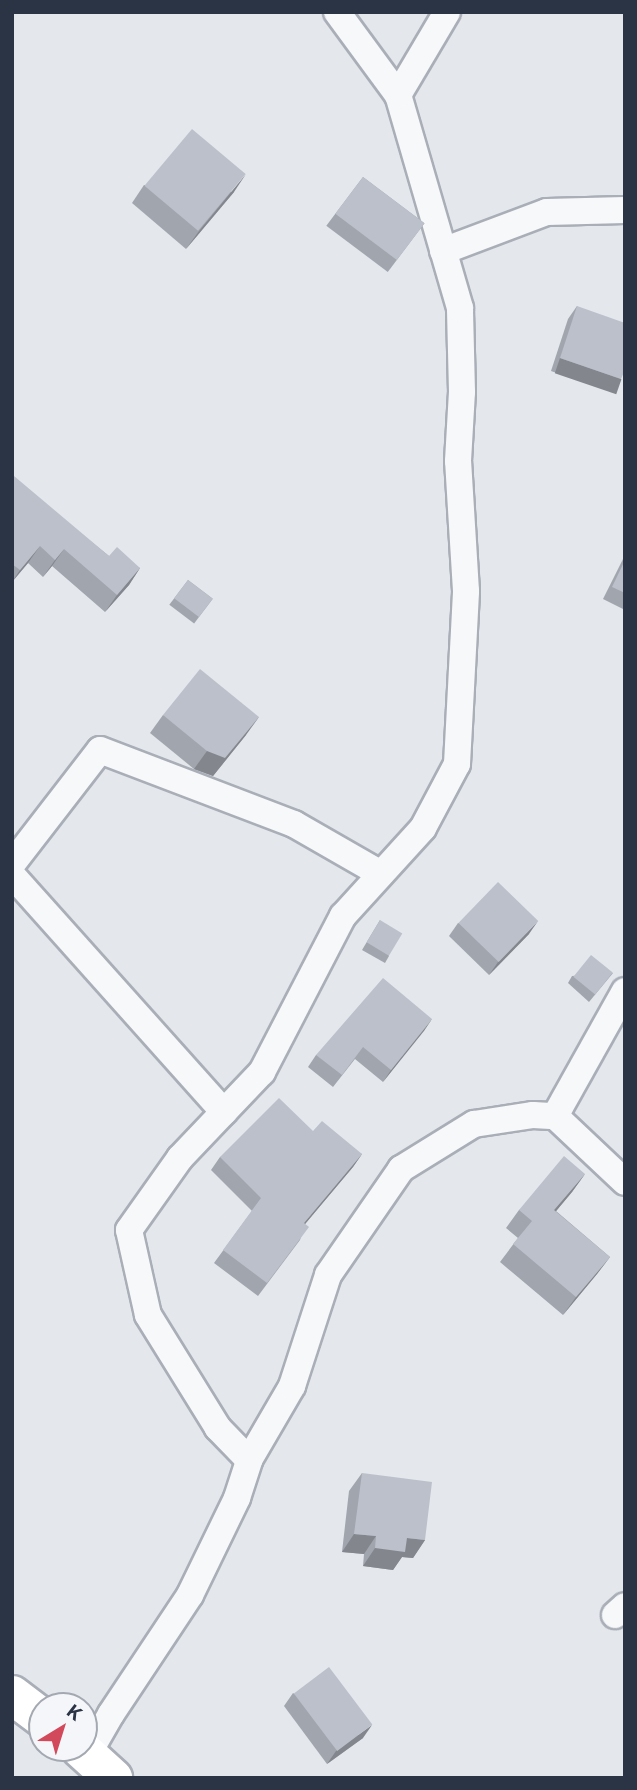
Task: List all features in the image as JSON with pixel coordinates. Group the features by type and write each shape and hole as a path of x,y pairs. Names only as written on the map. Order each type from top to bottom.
{"street":[{"path":"249,1461 218,1428 148,1315 129,1230 180,1157 262,1072 343,916 423,828 457,764 466,591 458,461 462,392 460,309 398,95 337,12"},
{"path":"398,95 447,12"},
{"path":"443,251 547,212 625,210"},
{"path":"12,864 100,750 295,824 381,874"},
{"path":"12,875 224,1112"},
{"path":"555,1116 625,991"},
{"path":"98,1747 111,1714 190,1594 237,1498 249,1461 292,1386 328,1275 401,1169 474,1124 533,1115 555,1116 625,1182"},
{"path":"12,1695 28,1707"}],"building":[{"path":"192,129 246,174 198,231 144,186"},
{"path":"363,177 424,223 397,260 335,214"},
{"path":"577,306 625,323 625,370 621,379 560,358"},
{"path":"14,476 109,556 117,547 140,568 117,595 64,549 55,560 40,546 20,570 12,564"},
{"path":"625,560 625,593 612,587"},
{"path":"188,580 213,599 199,617 174,598"},
{"path":"200,669 259,717 225,758 207,751 163,715"},
{"path":"498,882 538,921 499,962 458,923"},
{"path":"380,920 402,933 389,956 367,942"},
{"path":"591,955 613,973 595,994 573,977"},
{"path":"383,978 432,1019 391,1070 363,1047 342,1075 316,1055"},
{"path":"279,1098 313,1131 322,1121 362,1154 304,1223 309,1227 267,1283 223,1250 261,1198 220,1157"},
{"path":"564,1156 585,1174 554,1210 610,1257 576,1297 513,1244 532,1221 519,1210"},
{"path":"362,1473 432,1482 425,1540 407,1538 405,1552 375,1548 376,1536 354,1534"},
{"path":"329,1667 372,1725 337,1751 294,1693"}]}
